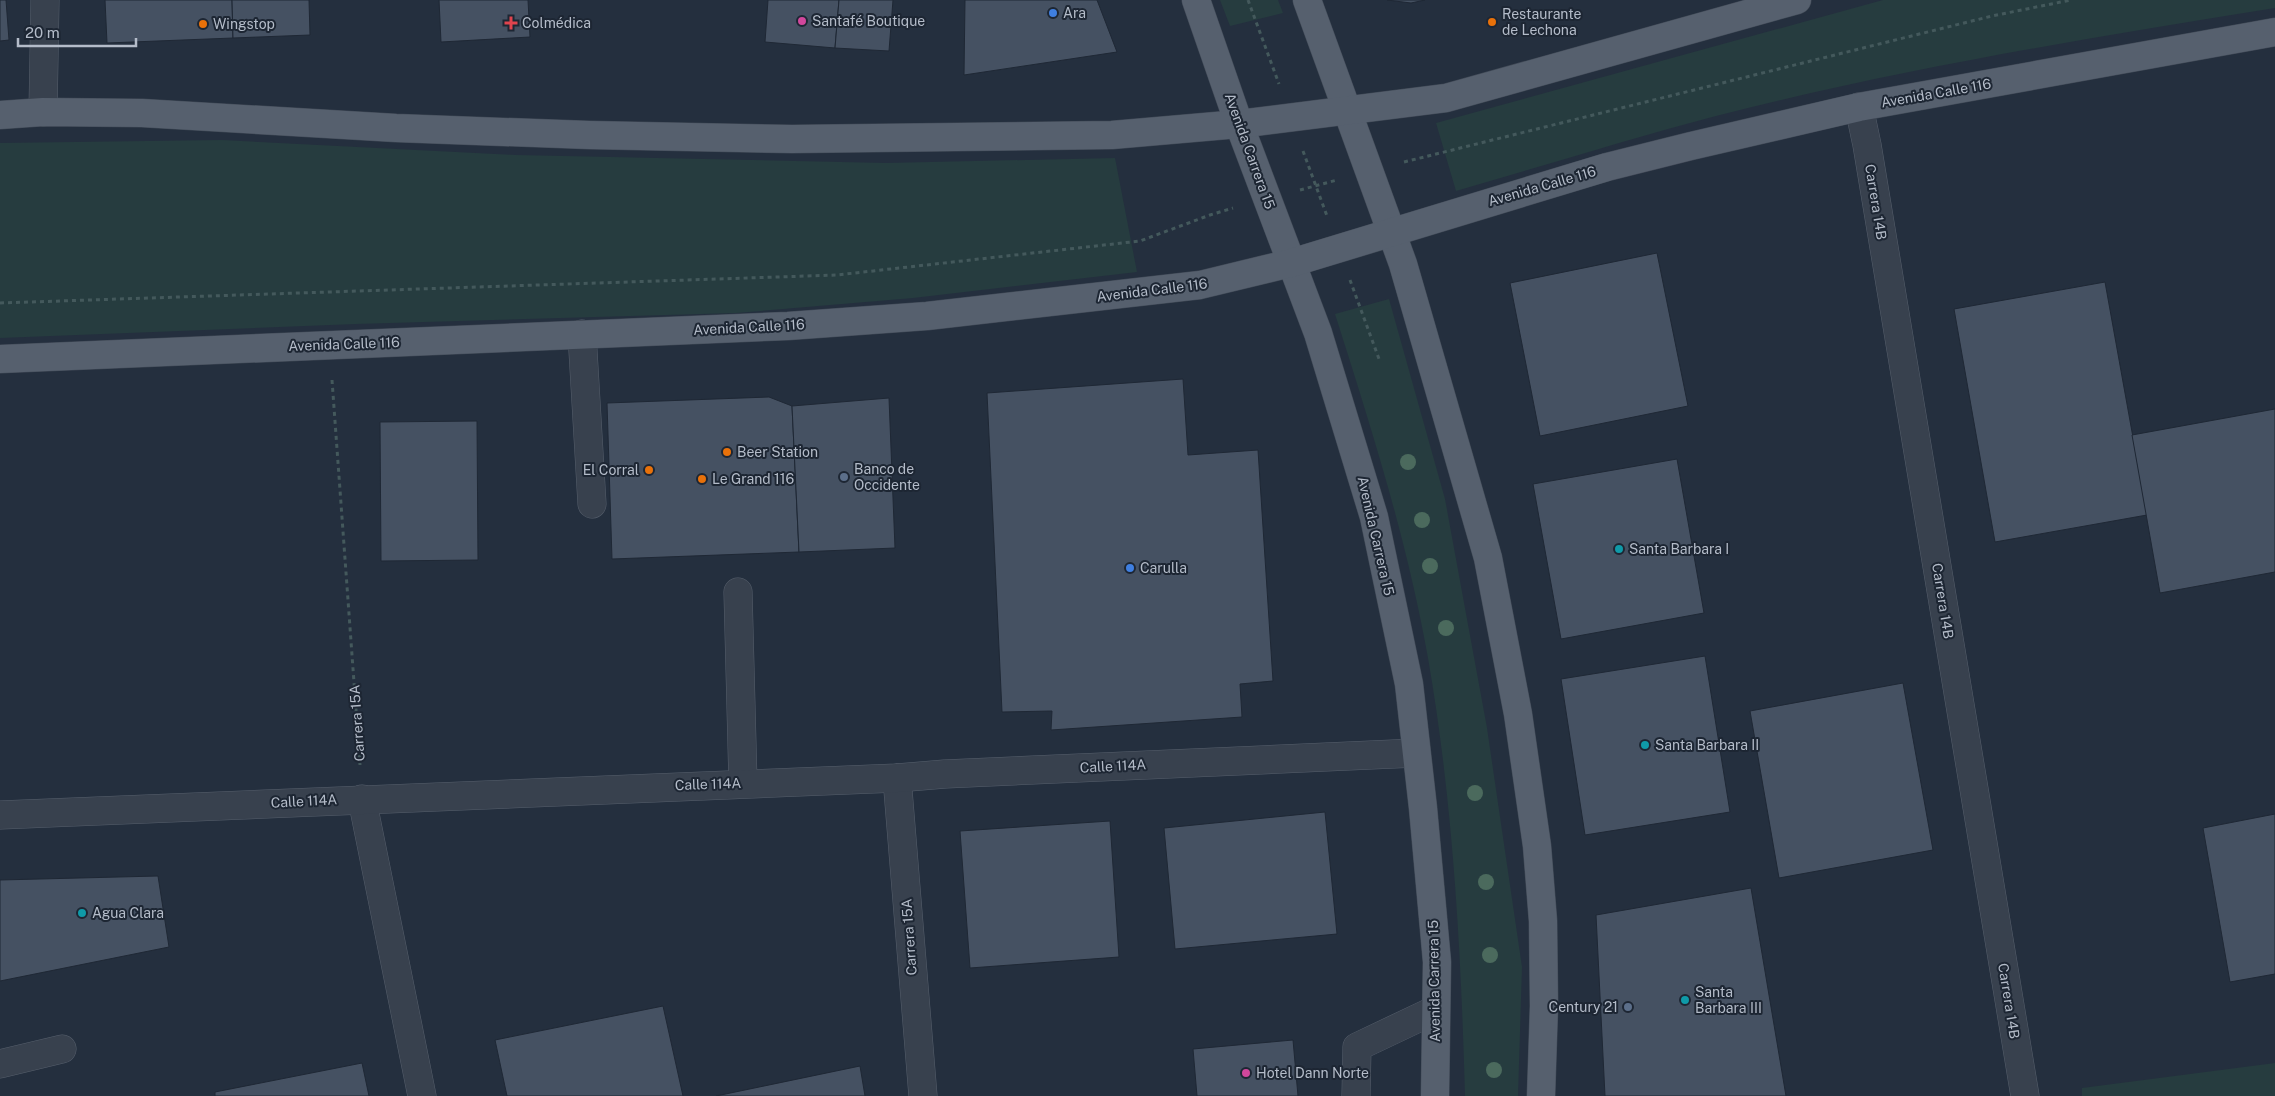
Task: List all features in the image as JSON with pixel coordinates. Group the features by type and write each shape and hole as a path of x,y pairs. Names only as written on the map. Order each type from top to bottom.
{"main road":[{"name":"Avenida Carrera 15","path":"1196,0 1239,124 1318,333 1374,517 1408,684 1429,858 1437,962 1435,1096"},
{"path":"1308,0 1403,264 1488,558 1518,714 1537,846 1543,921 1544,1006 1541,1096"},
{"path":"0,115 43,112 160,114 396,128 589,135 792,139 1112,135 1239,124 1466,94 1797,0"},
{"name":"Avenida Calle 116","path":"0,359 788,326 927,316 1200,285 1291,263 1608,167 1859,107 2275,32"}],"street":[{"path":"43,112 45,0"},
{"name":"Carrera 14B","path":"1859,107 1867,145 2025,1096"},
{"path":"582,334 592,504"},
{"path":"738,592 743,783"},
{"name":"Calle 114A","path":"0,815 897,778 945,774 1416,753"},
{"name":"Carrera 15A","path":"897,778 923,1096"},
{"path":"362,799 422,1096"},
{"path":"1356,1096 1357,1047 1435,1010"},
{"path":"0,1064 62,1049"}],"path":[{"path":"1248,0 1379,359"},
{"path":"0,303 837,275 1140,241 1210,215 1369,172 1992,16 2071,0"},
{"name":"Carrera 15A","path":"330,344 362,799"}],"green space":[{"path":"1220,0 1278,0 1283,13 1230,26"},
{"path":"1883,0 2275,0 2275,8 2064,43 1924,69 1785,99 1618,143 1456,191 1436,123"},
{"path":"222,140 516,155 886,163 1115,158 1137,272 913,298 736,313 356,324 0,338 0,143"},
{"path":"1389,299 1445,499 1487,728 1522,967 1518,1096 1465,1096 1458,931 1450,821 1437,712 1410,570 1399,527 1375,441 1335,314"},
{"path":"2275,1063 2275,1096 2082,1096 2082,1088"}],"building":[{"path":"0,0 6,0 9,40 0,41"},
{"path":"105,0 232,0 233,38 107,43"},
{"path":"232,0 309,0 310,35 233,38"},
{"path":"439,0 528,0 530,37 441,42"},
{"name":"Santafé Boutique","path":"768,0 839,0 835,48 765,42"},
{"path":"839,0 893,0 889,51 835,48"},
{"path":"965,0 1097,0 1117,52 964,75"},
{"path":"1387,0 1425,0 1411,3"},
{"path":"1657,253 1688,406 1540,436 1510,283"},
{"path":"2105,282 2147,515 1995,542 1954,309"},
{"name":"Carulla","path":"1183,379 1188,455 1258,450 1273,681 1240,684 1242,717 1051,730 1052,711 1002,712 987,393"},
{"name":"Le Grand 116","path":"769,397 792,406 799,552 612,559 607,403"},
{"name":"Banco de Occidente","path":"889,398 895,548 799,552 792,406"},
{"path":"2275,409 2275,572 2160,593 2132,435"},
{"path":"477,421 478,560 381,561 380,422"},
{"name":"Santa Barbara I","path":"1677,459 1704,613 1561,639 1533,484"},
{"name":"Santa Barbara II","path":"1705,656 1730,812 1585,835 1561,679"},
{"path":"1903,683 1933,850 1779,878 1750,711"},
{"path":"1325,812 1337,934 1175,949 1164,828"},
{"path":"2275,814 2275,974 2230,982 2203,828"},
{"path":"1110,821 1119,957 970,968 960,831"},
{"name":"Agua Clara","path":"158,876 169,947 0,981 0,880"},
{"name":"Santa Barbara III","path":"1751,888 1786,1096 1605,1096 1596,915"},
{"path":"663,1006 683,1096 507,1096 495,1040"},
{"name":"Hotel Dann Norte","path":"1293,1040 1298,1096 1197,1096 1193,1049"},
{"path":"362,1063 369,1096 215,1096 215,1092"},
{"path":"860,1066 865,1096 716,1096"}],"place":[{"name":"Ara","path":"1053,13"},
{"name":"Santafé Boutique","path":"802,21"},
{"name":"Restaurante de Lechona","path":"1492,22"},
{"name":"Colmédica","path":"511,23"},
{"name":"Wingstop","path":"203,24"},
{"name":"Beer Station","path":"727,452"},
{"name":"El Corral","path":"649,470"},
{"name":"Banco de Occidente","path":"844,477"},
{"name":"Le Grand 116","path":"702,479"},
{"name":"Santa Barbara I","path":"1619,549"},
{"name":"Carulla","path":"1130,568"},
{"name":"Santa Barbara II","path":"1645,745"},
{"name":"Agua Clara","path":"82,913"},
{"name":"Santa Barbara III","path":"1685,1000"},
{"name":"Century 21","path":"1628,1007"},
{"name":"Hotel Dann Norte","path":"1246,1073"}]}
